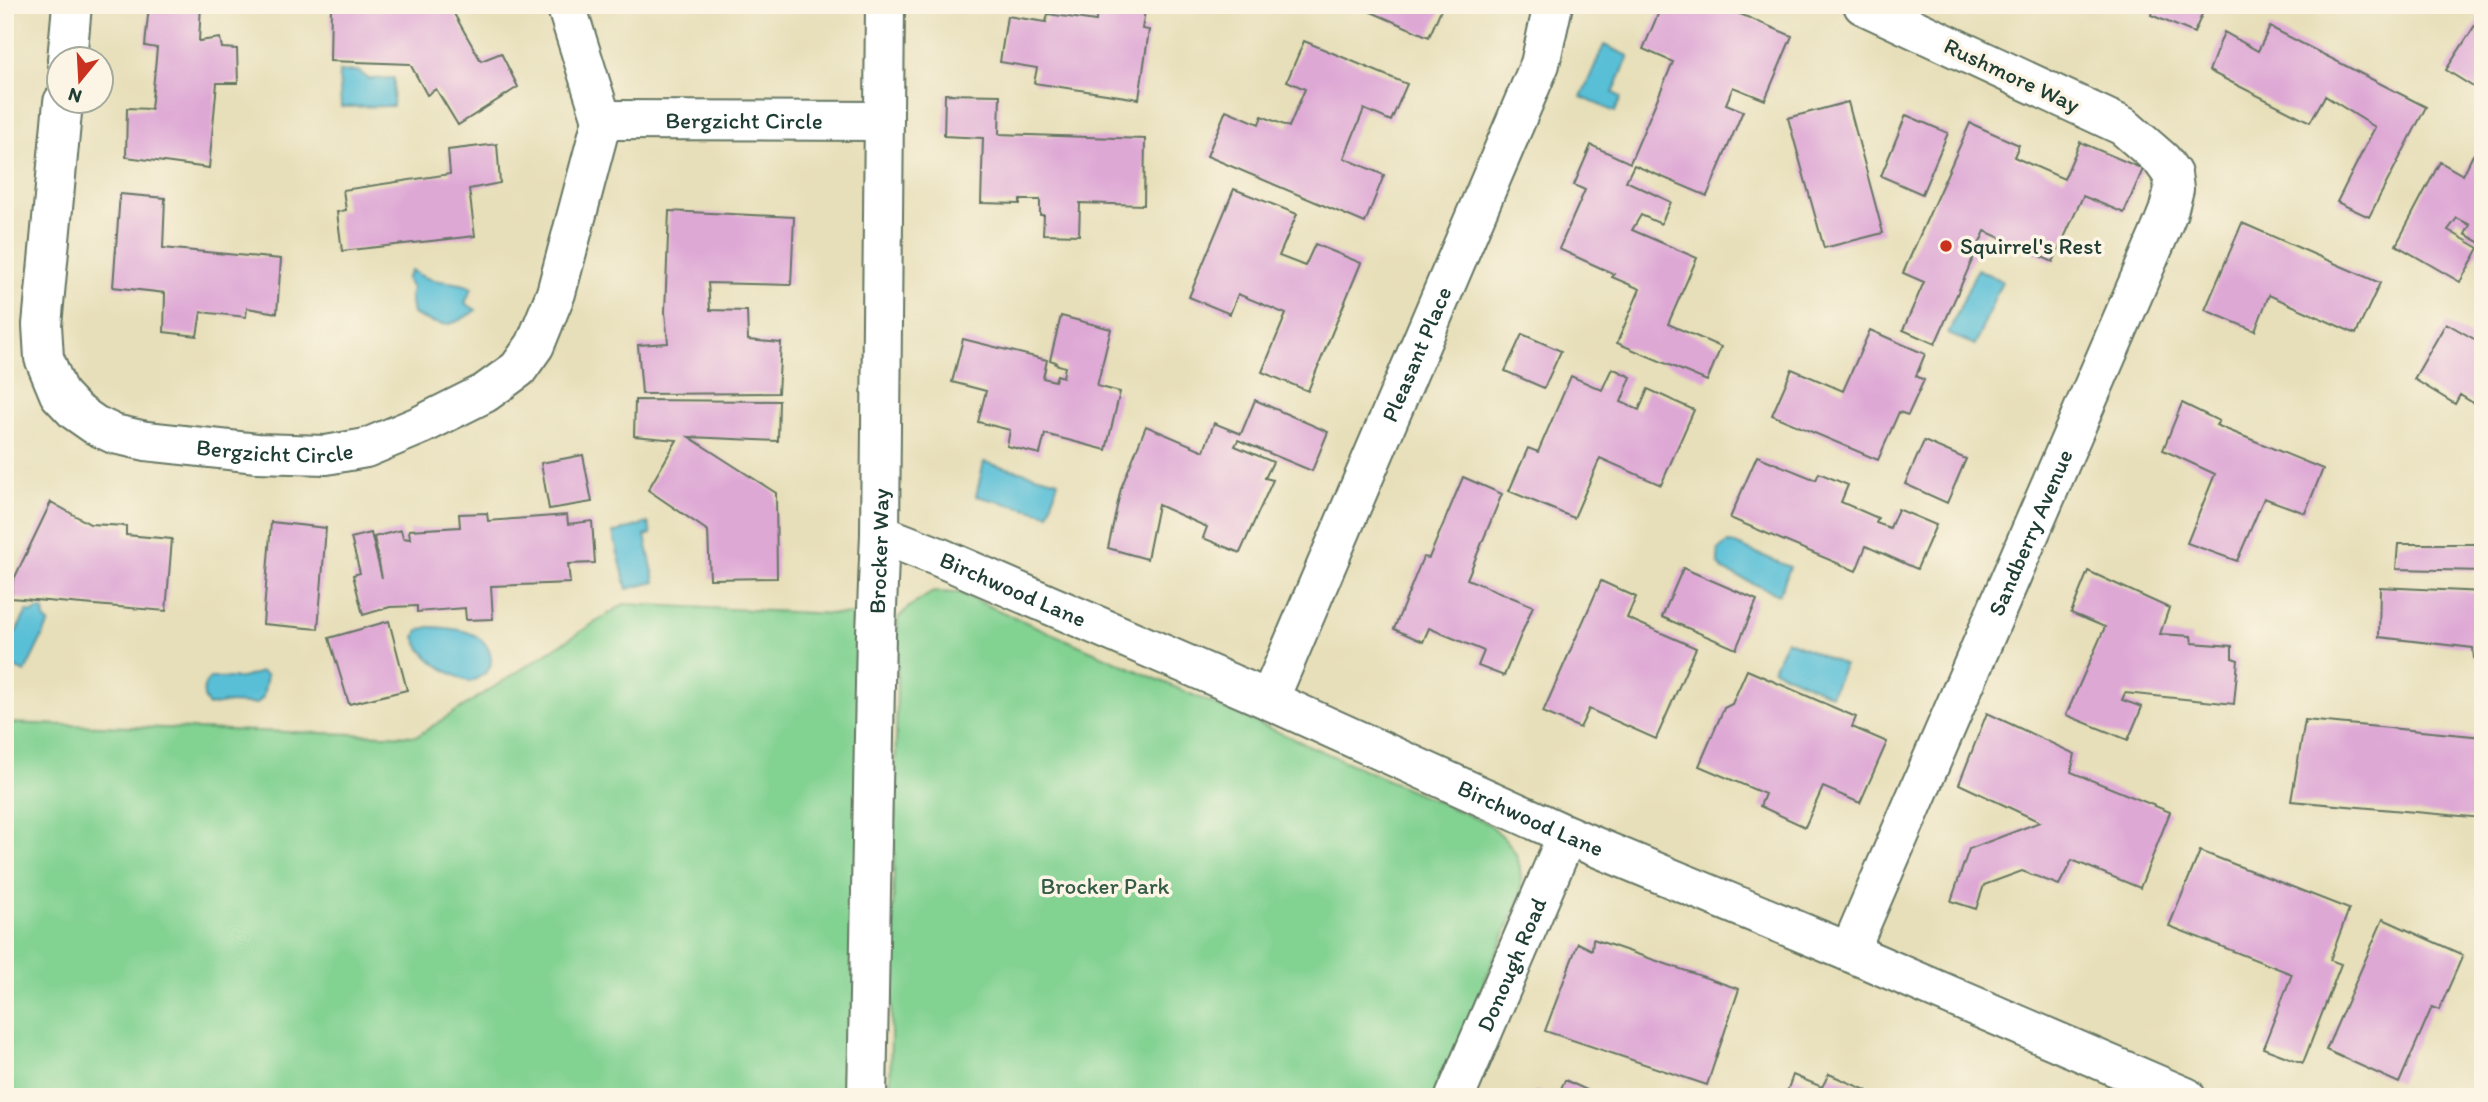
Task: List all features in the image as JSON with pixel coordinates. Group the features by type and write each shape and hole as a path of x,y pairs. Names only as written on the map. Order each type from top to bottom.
{"street":[{"path":"68,46 72,5"},
{"path":"566,5 602,120"},
{"name":"Brocker Way","path":"867,1097 880,534 885,5"},
{"name":"Pleasant Place","path":"1269,700 1540,64 1553,5"},
{"name":"Rushmore Way","path":"1863,5 2123,127"},
{"name":"Bergzicht Circle","path":"62,116 42,325 44,358 59,394 75,411 94,425 114,434 146,441 271,453 326,454 366,448 421,425 485,393 518,369 535,345 556,293 602,120 884,121"},
{"name":"Sandberry Avenue","path":"1849,952 2168,212 2174,189 2172,174 2162,160 2123,127"},
{"name":"Birchwood Lane","path":"880,534 940,557 1269,700 1567,835 1849,952 2186,1097"},
{"name":"Donough Road","path":"1455,1097 1567,835"}],"green space":[{"name":"Brocker Park","path":"933,592 959,593 1489,824 1506,840 1519,864 1521,897 1435,1097 890,1097 898,618 909,607"},
{"path":"624,604 877,616 867,1097 5,1097 5,723 417,736"}],"water":[{"path":"1604,45 1629,56 1613,93 1621,97 1615,112 1581,97"},
{"path":"358,71 369,79 394,78 393,106 341,107 339,72"},
{"path":"1977,269 2002,281 1975,345 1948,334"},
{"path":"411,270 433,280 472,288 465,303 476,310 459,321 445,324 431,322 413,314 410,297 412,288 406,279"},
{"path":"984,462 1058,481 1049,514 976,496"},
{"path":"648,523 651,534 645,536 655,582 627,589 613,533"},
{"path":"1728,543 1790,567 1779,595 1723,570 1718,564 1718,550"},
{"path":"39,609 44,611 45,620 49,623 25,672 5,663 5,653 27,611 32,613"},
{"path":"429,627 467,632 483,641 491,659 487,671 470,682 430,659 415,637 419,630"},
{"path":"1786,640 1844,665 1831,695 1773,669"},
{"path":"261,672 267,675 263,697 257,704 224,703 209,706 207,703 204,688 210,678 242,678"}],"building":[{"path":"149,5 201,5 199,41 220,38 222,48 237,49 238,83 217,83 209,168 126,157 127,108 151,109 157,48 145,46"},
{"path":"331,5 449,5 481,61 501,53 518,87 458,125 436,89 427,95 410,64 330,61"},
{"path":"1071,5 1146,5 1142,29 1149,30 1139,99 1034,83 1037,68 1000,62 1007,16 1046,22 1048,14 1096,21 1097,11"},
{"path":"1355,5 1443,5 1429,37"},
{"path":"1662,5 1719,5 1792,36 1765,100 1733,87 1726,104 1743,111 1707,196 1634,165 1626,181 1671,202 1661,224 1641,215 1632,230 1697,258 1668,324 1721,347 1707,381 1617,343 1640,289 1559,249 1585,190 1574,185 1591,145 1630,163 1673,62 1643,49"},
{"path":"2156,5 2206,5 2194,33 2151,15"},
{"path":"2483,13 2483,93 2446,70"},
{"path":"2270,27 2426,107 2369,217 2337,202 2375,127 2325,96 2310,122 2209,71 2224,32 2258,51"},
{"path":"1304,41 1407,84 1391,121 1364,109 1344,158 1384,175 1365,223 1207,156 1226,110 1259,124 1262,116 1289,127 1305,89 1287,81"},
{"path":"945,94 1000,95 999,134 1145,139 1144,205 1080,203 1079,235 1043,234 1044,215 1040,215 1040,200 1020,200 1020,204 981,203 983,138 944,136"},
{"path":"1848,102 1883,233 1824,248 1788,118"},
{"path":"1906,115 1948,133 1922,194 1881,176"},
{"name":"Squirrel's Rest","path":"1970,123 2019,145 2014,157 2064,179 2080,142 2143,169 2124,213 2083,196 2053,262 1985,231 1935,344 1903,330 1924,282 1903,273"},
{"path":"497,144 500,183 469,189 475,236 342,251 337,212 346,210 343,190 450,174 448,150"},
{"path":"2473,155 2483,161 2483,244 2465,234 2470,225 2457,218 2448,230 2479,248 2460,282 2396,245 2440,162 2463,175"},
{"path":"1234,189 1297,214 1279,256 1305,266 1315,244 1361,263 1308,391 1262,372 1286,314 1238,294 1230,314 1189,297"},
{"path":"120,194 165,198 163,248 281,259 277,313 247,308 246,317 201,312 197,336 164,332 165,293 113,287"},
{"path":"669,211 794,217 791,285 708,283 710,310 747,311 748,340 781,343 778,393 642,394 638,345 668,343 665,312"},
{"path":"2242,223 2380,283 2356,334 2269,295 2255,331 2205,310"},
{"path":"1061,316 1111,329 1097,386 1120,392 1106,450 1045,434 1040,454 1007,446 1010,430 978,422 986,391 952,382 963,339 1047,360 1043,378 1055,381 1057,375 1063,377 1065,367 1050,360"},
{"path":"2446,323 2483,344 2483,409 2460,395 2455,404 2414,379"},
{"path":"1870,330 1925,354 1916,376 1924,380 1908,415 1899,412 1878,460 1772,415 1792,369 1843,391"},
{"path":"1522,334 1561,351 1544,388 1505,371"},
{"path":"1612,368 1631,377 1621,402 1639,410 1648,389 1694,410 1661,485 1600,458 1574,518 1509,491 1528,448 1538,452 1571,376 1602,390"},
{"path":"635,400 779,401 778,441 689,437 776,493 777,578 710,579 708,531 648,490 677,440 634,436"},
{"path":"1255,400 1328,432 1312,471 1238,440 1235,446 1273,462 1265,478 1273,480 1240,553 1203,538 1207,527 1158,505 1147,559 1108,548 1121,488 1146,426 1204,451 1214,423 1241,434"},
{"path":"2182,403 2219,421 2216,425 2323,469 2305,513 2264,498 2237,561 2187,543 2215,474 2163,450"},
{"path":"1924,441 1966,459 1947,503 1905,484"},
{"path":"583,455 592,502 549,509 541,463"},
{"path":"1757,456 1816,480 1819,473 1848,485 1841,502 1878,518 1876,523 1890,528 1898,509 1936,525 1917,569 1866,546 1856,571 1730,518"},
{"path":"1463,477 1502,494 1467,579 1533,606 1504,676 1478,666 1484,651 1429,628 1423,642 1394,629 1423,557 1429,558"},
{"path":"51,502 90,524 126,526 126,535 172,539 166,611 11,598 13,581"},
{"path":"487,513 488,521 567,515 568,524 592,521 595,563 568,564 570,583 491,586 493,619 466,620 465,608 417,612 417,606 390,607 363,615 353,575 360,573 351,538 371,533 382,578 374,537 401,530 403,538 410,539 409,530 460,527 459,514"},
{"path":"271,522 326,528 318,629 263,624"},
{"path":"2398,544 2483,544 2483,571 2396,569"},
{"path":"1683,568 1757,600 1736,649 1662,617"},
{"path":"2088,571 2169,608 2160,634 2191,636 2192,643 2232,646 2232,658 2238,660 2234,704 2125,693 2122,700 2142,707 2128,740 2066,715 2105,627 2071,613"},
{"path":"1601,581 1636,597 1627,618 1696,648 1656,739 1589,709 1580,728 1543,712"},
{"path":"2380,587 2483,592 2483,659 2474,658 2473,648 2379,637"},
{"path":"389,621 407,690 349,704 329,638"},
{"path":"1747,670 1856,717 1852,727 1887,742 1860,803 1823,787 1805,827 1760,806 1765,794 1699,766 1724,708 1732,704"},
{"path":"1987,713 2075,754 2071,772 2170,812 2140,888 2072,860 2059,885 2022,871 1984,885 1976,909 1951,901 1969,849 2040,822 1959,784"},
{"path":"2305,720 2483,737 2483,818 2291,801"},
{"path":"2200,851 2349,909 2330,960 2341,964 2303,1063 2263,1048 2292,974 2169,926"},
{"path":"2383,919 2463,955 2439,1010 2432,1007 2399,1083 2326,1050"},
{"path":"1593,939 1739,989 1707,1085 1545,1031 1578,943 1592,950"},
{"path":"1829,1074 1866,1090 1863,1097 1785,1097 1793,1075 1822,1087"},
{"path":"1565,1080 1602,1097 1557,1097"},
{"path":"1538,1090 1554,1097 1535,1097"}],"place":[{"name":"Squirrel's Rest","path":"1946,246"}]}
